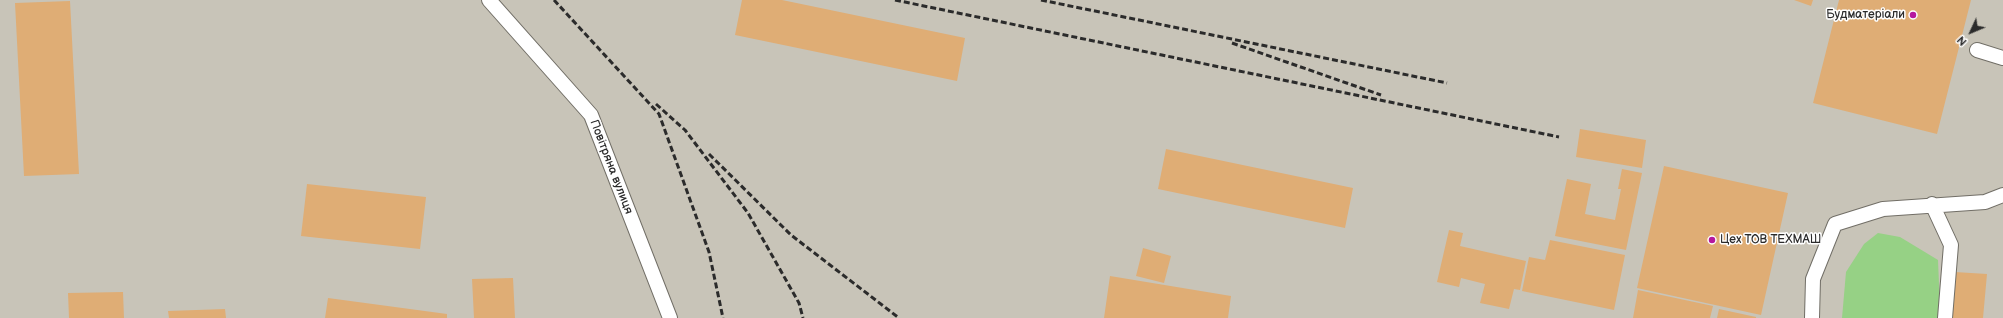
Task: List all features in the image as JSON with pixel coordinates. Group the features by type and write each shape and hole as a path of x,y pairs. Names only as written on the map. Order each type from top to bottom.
{"lane":[{"name":"Повітряна вулиця","path":"489,0 591,115 670,318"},
{"path":"1977,50 2003,58"},
{"path":"1812,318 1813,279 1835,224 1883,209 1932,204 1985,202 2003,195"},
{"path":"1932,204 1951,245 1945,318"}],"shaded area":[{"path":"0,0 2003,0 2003,318 0,318"}],"green space":[{"path":"1878,233 1900,237 1938,260 1940,308 1937,318 1842,318 1846,272 1864,244"}],"building":[{"path":"742,0 782,0 965,38 957,81 735,35"},
{"path":"1794,0 1813,0 1811,6"},
{"path":"1839,0 1971,0 1937,134 1813,103"},
{"path":"70,1 79,174 24,176 15,3"},
{"path":"1580,129 1646,140 1642,168 1576,157"},
{"path":"1166,149 1353,188 1345,228 1158,189"},
{"name":"Цех ТОВ ТЕХМАШ","path":"1664,166 1788,193 1761,315 1637,288"},
{"path":"1622,169 1642,173 1626,250 1555,236 1567,179 1591,184 1585,214 1615,220 1621,189 1618,189"},
{"path":"307,184 426,197 420,249 301,236"},
{"path":"1449,230 1463,233 1460,246 1526,261 1520,290 1514,289 1509,309 1480,303 1485,284 1461,278 1459,287 1437,282"},
{"path":"1550,240 1625,255 1614,310 1522,291 1529,257 1545,260"},
{"path":"1143,248 1171,256 1164,283 1136,276"},
{"path":"1955,272 1987,274 1983,318 1950,318"},
{"path":"1110,276 1231,296 1228,318 1104,318"},
{"path":"513,278 515,318 474,318 472,279"},
{"path":"1638,290 1713,306 1710,318 1633,318"},
{"path":"123,292 124,318 69,318 68,293"},
{"path":"328,298 447,314 447,318 325,318"},
{"path":"225,309 226,318 169,318 168,311"},
{"path":"1719,309 1756,317 1756,318 1717,318"}],"railway":[{"path":"554,0 659,114 709,252 723,318"},
{"path":"895,0 1559,137"},
{"path":"1041,0 1447,83"},
{"path":"1232,43 1381,95"},
{"path":"656,104 685,130 748,213 799,303 803,318"},
{"path":"709,154 791,235 899,318"}],"place":[{"name":"Будматеріали","path":"1913,15"},
{"name":"Цех ТОВ ТЕХМАШ","path":"1712,240"}]}
